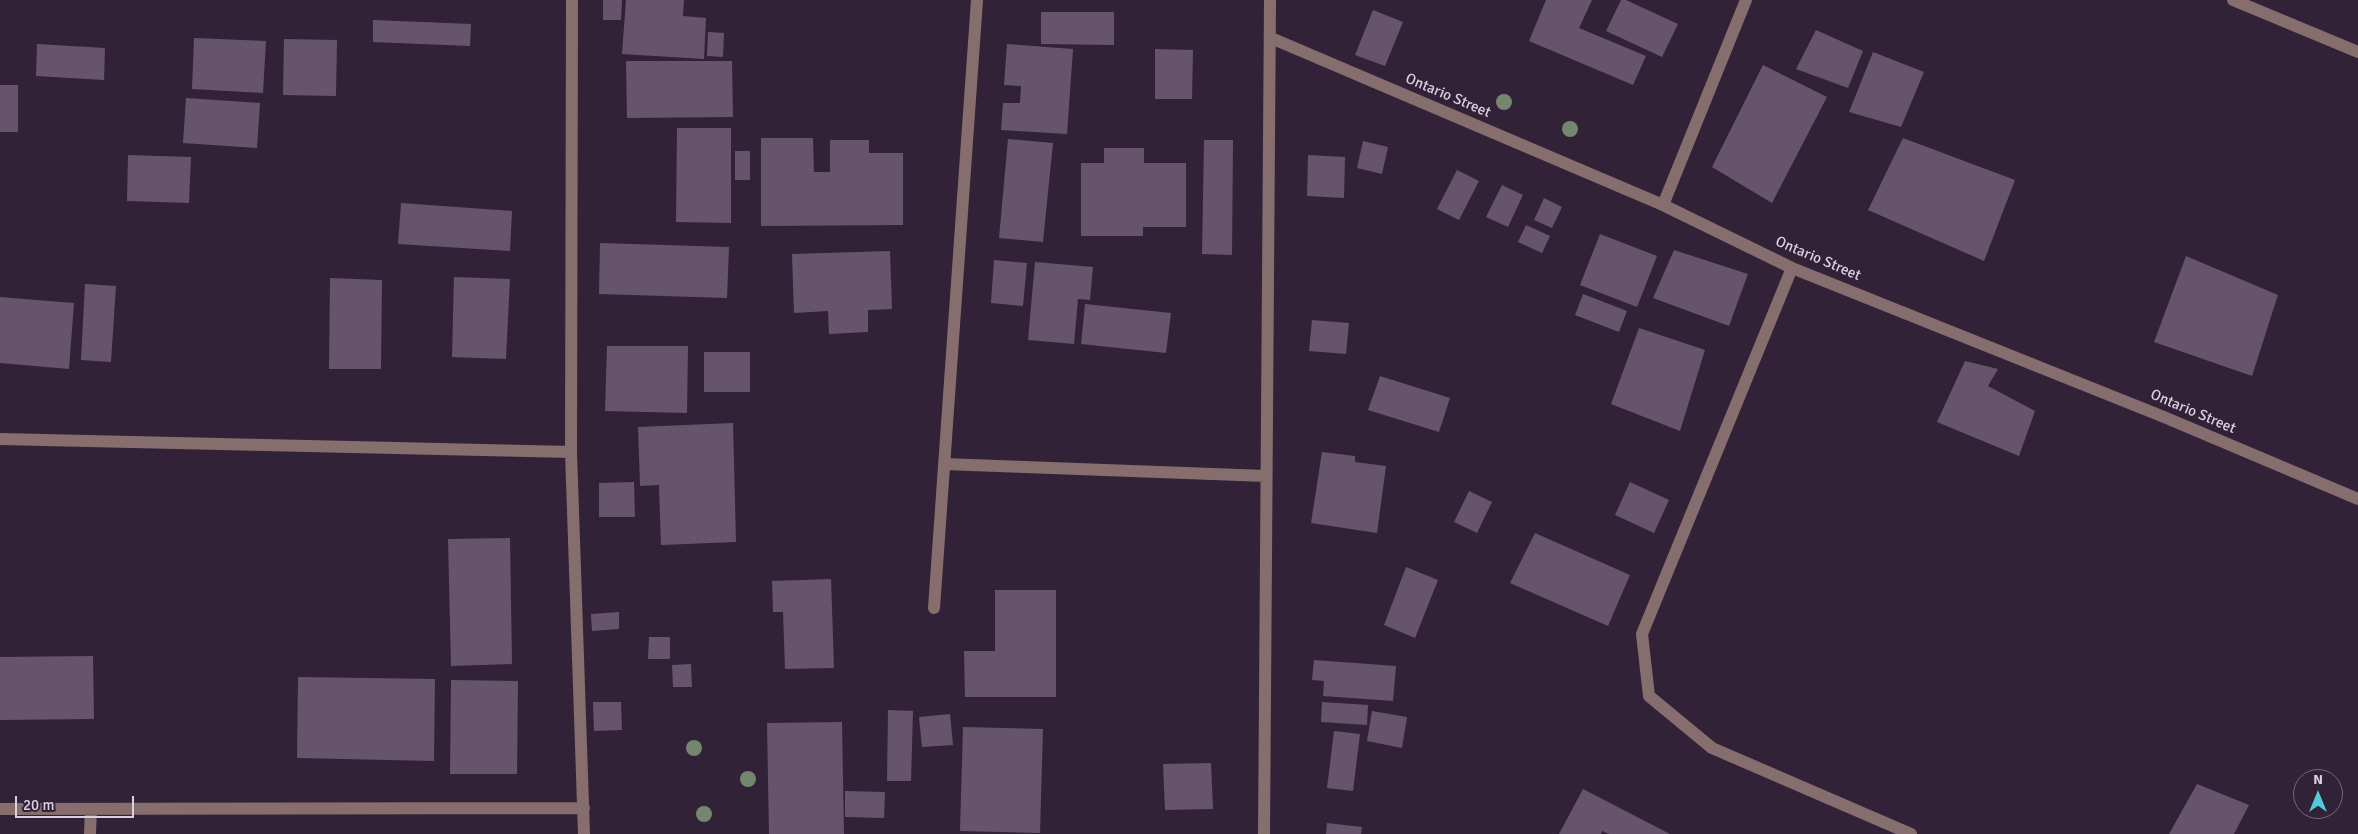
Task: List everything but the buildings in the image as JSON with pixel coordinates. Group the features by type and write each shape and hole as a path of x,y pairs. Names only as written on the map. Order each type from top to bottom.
{"street":[{"path":"572,0 571,452 584,834"},
{"path":"934,608 977,0"},
{"path":"1264,834 1270,0"},
{"path":"1663,205 1746,0"},
{"path":"2234,0 2358,52"},
{"name":"Ontario Street","path":"1271,38 1663,205 1792,268 2164,417 2358,499"},
{"path":"1792,268 1642,634 1649,696 1712,748 1911,834"},
{"path":"0,439 571,452"},
{"path":"944,464 1266,476"},
{"path":"0,809 584,808"},
{"path":"90,834 91,809"}]}
